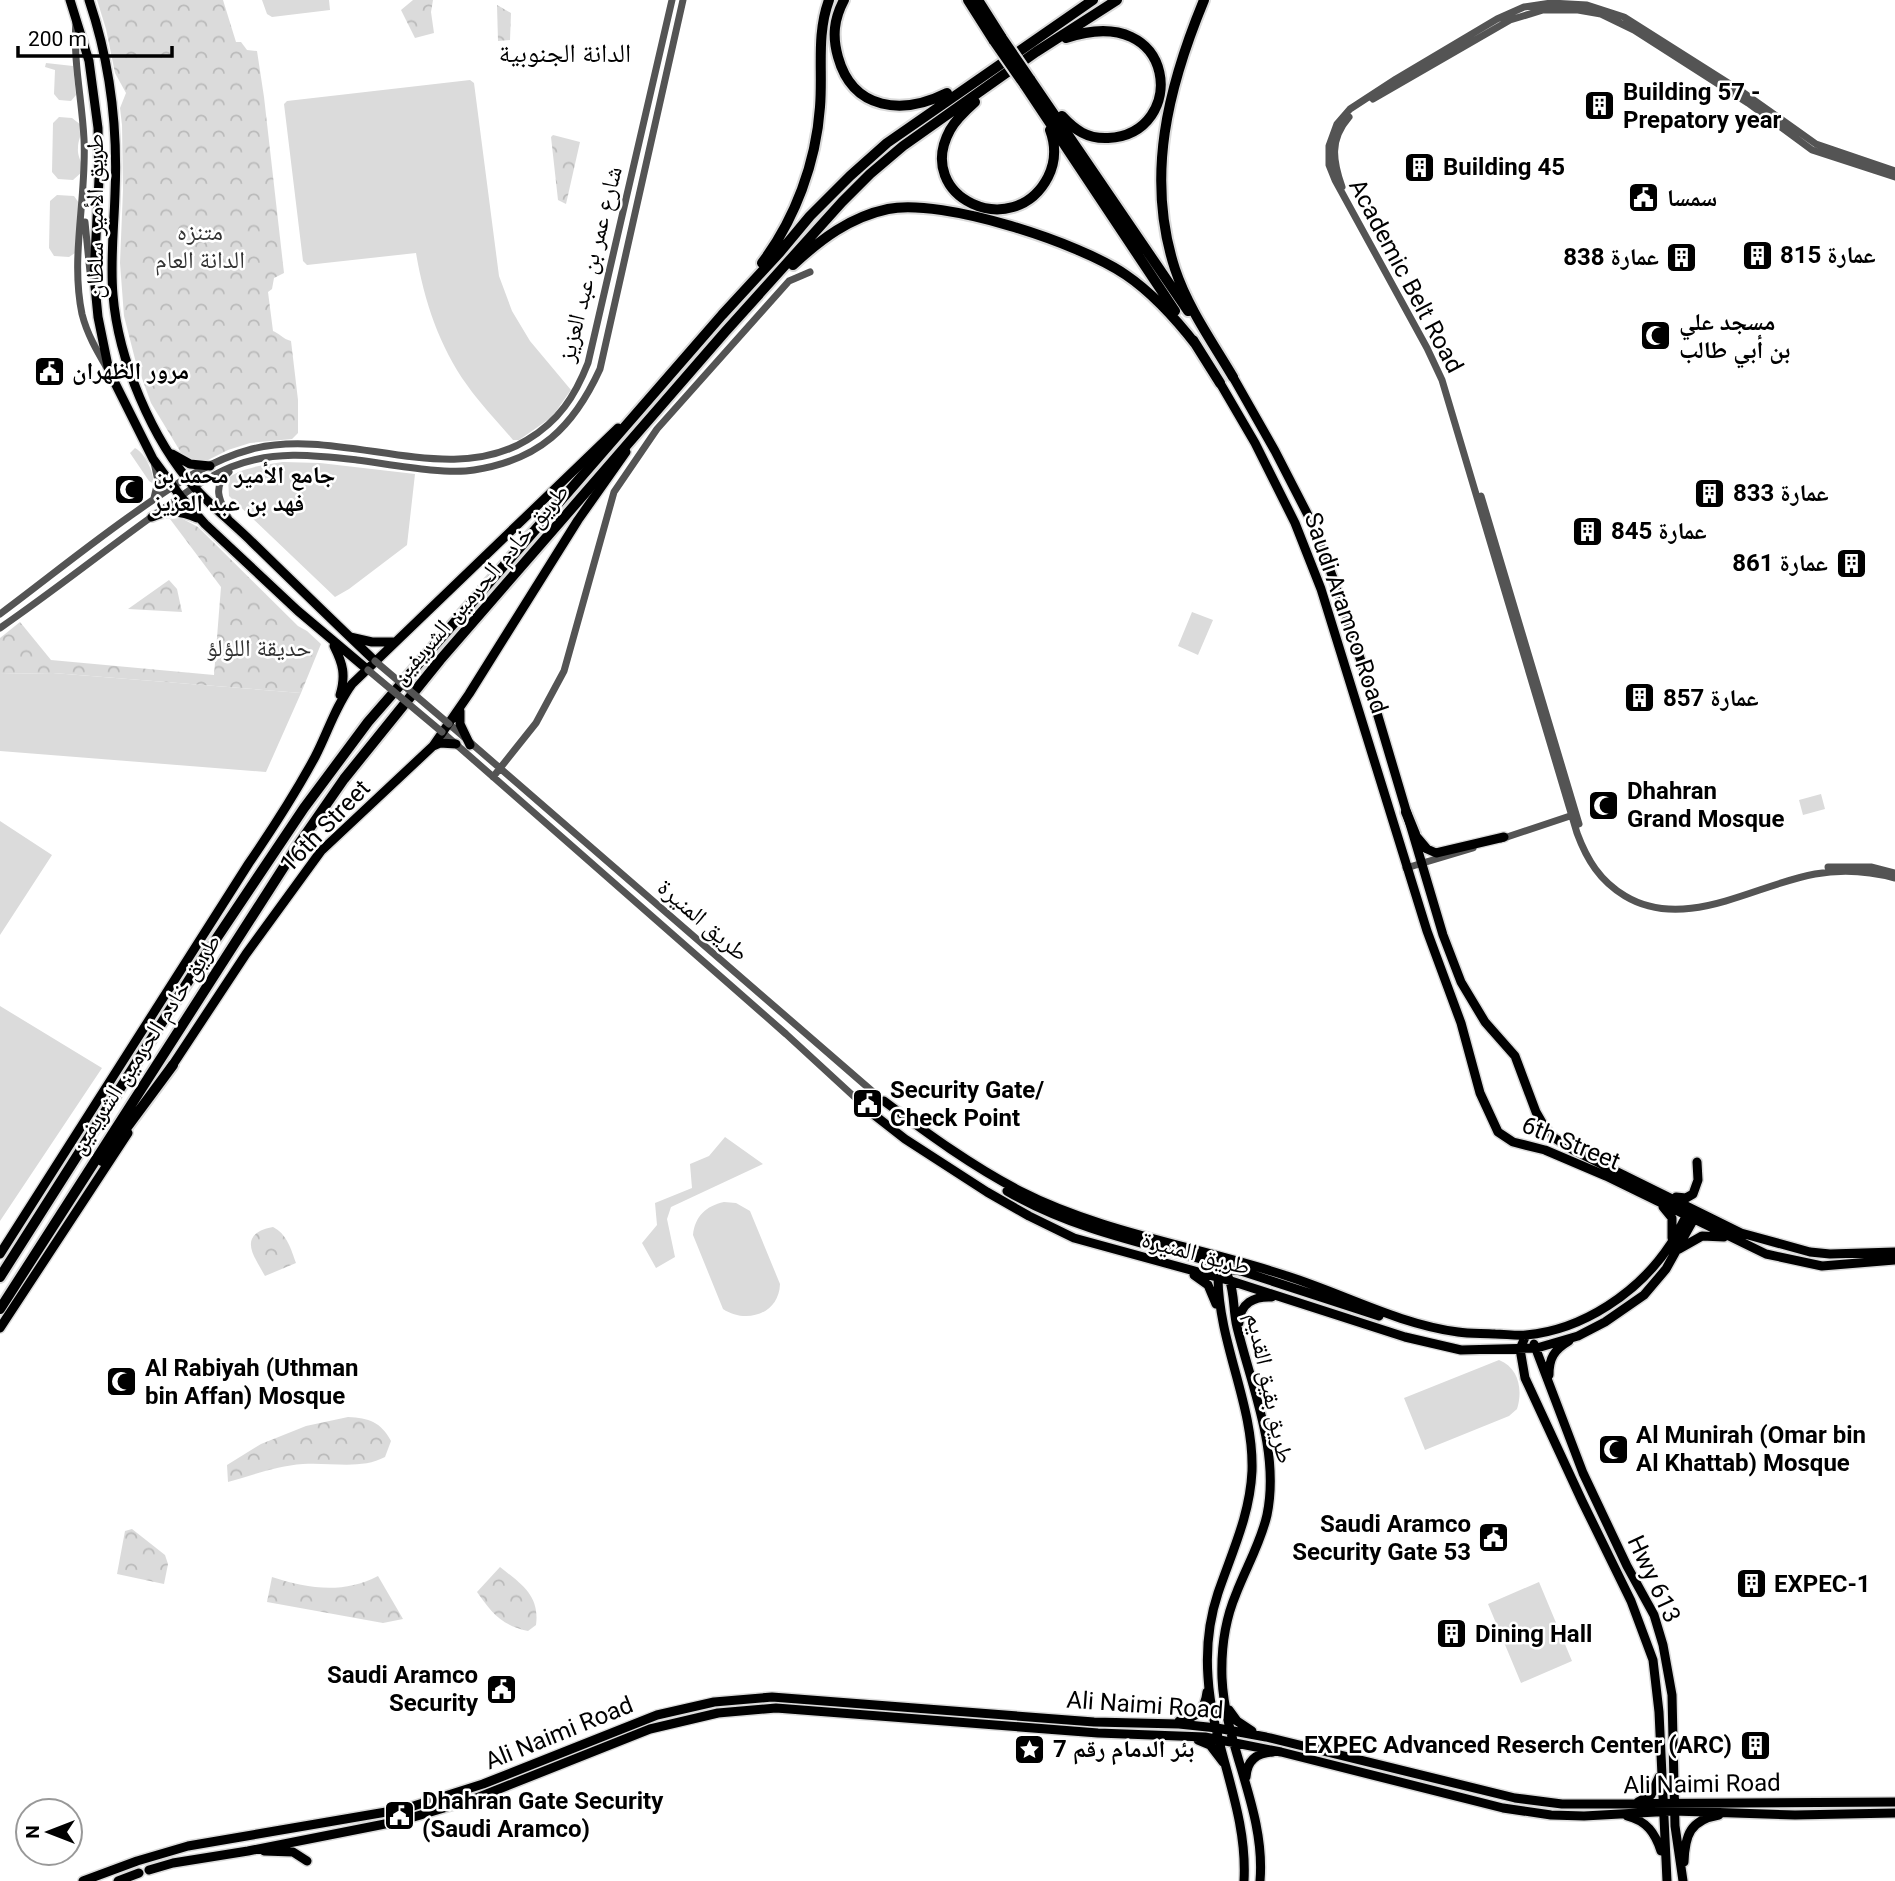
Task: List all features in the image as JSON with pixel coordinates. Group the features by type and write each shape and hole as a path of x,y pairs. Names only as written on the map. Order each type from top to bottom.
{"highway":[{"path":"722,315 780,238 802,188 817,135 821,28 829,0"},
{"path":"844,0 836,16 835,48 849,82 859,93 874,101 889,106 925,103 986,72"},
{"path":"967,0 980,6 998,39 1233,377"},
{"path":"1046,32 1079,0"},
{"name":"طريق خادم الحرمين الشريفين","path":"0,1277 184,988 304,807 368,722 722,315 810,216 850,176 906,128 1093,0"},
{"name":"طريق خادم الحرمين الشريفين","path":"0,1309 296,848 344,779 440,660 817,228 870,174 903,146 1036,52 1117,0"},
{"path":"1204,0 1171,99 1163,137 1160,193 1164,231 1176,271 1185,293 1233,377"},
{"path":"1027,81 1072,127 1090,137 1102,139 1117,138 1144,124 1155,111 1161,94 1156,58 1136,36 1119,30 1090,30 1036,52"},
{"path":"997,80 950,130 945,143 944,172 959,197 985,208 1003,209 1021,204 1034,196 1052,169 1055,152 1047,121 1032,97 1027,81"},
{"path":"1032,97 1220,383"},
{"path":"750,305 825,236 847,224 889,209 933,208 1018,229 1072,247 1106,262 1152,295 1197,346"},
{"path":"1406,812 1415,834"},
{"path":"40,1245 173,1065"}],"main road":[{"name":"طريق الأمير سلطان","path":"70,0 89,61 98,128 99,179 94,284 109,371 153,458 181,497 201,520 332,641 368,670"},
{"name":"طريق الأمير سلطان","path":"89,0 99,29 108,73 115,133 111,251 113,295 117,324 141,399 170,453 194,487 375,661"},
{"path":"338,704 352,684 605,441 696,345"},
{"name":"Saudi Aramco Road","path":"1233,377 1311,521 1333,578 1367,679 1420,863"},
{"name":"Saudi Aramco Road","path":"1220,383 1255,443 1295,523 1321,589 1406,868"},
{"name":"16th Street","path":"0,1328 246,954 321,851 433,746 469,694 578,520 649,421"},
{"path":"170,453 190,464 210,466"},
{"path":"152,517 174,512 201,520"},
{"path":"350,637 372,642 397,641"},
{"path":"0,1254 292,800 319,748 345,680 343,664 332,641"},
{"path":"469,694 459,718 470,744"},
{"path":"433,746 440,743 456,744"},
{"path":"1415,834 1420,844 1436,853 1504,837"},
{"name":"6th Street","path":"1420,863 1461,982 1485,1022 1515,1056 1536,1112 1553,1136 1573,1150 1667,1195 1738,1240 1766,1254 1813,1265 1895,1260"},
{"name":"6th Street","path":"1406,868 1461,1023 1480,1093 1498,1132 1505,1138 1545,1150 1647,1196 1741,1233 1800,1251 1830,1254 1895,1252"},
{"name":"طريق المنيرة","path":"884,1101 969,1163 1022,1192 1074,1214 1127,1231 1229,1256 1409,1321 1458,1333 1526,1335 1561,1327 1592,1315 1630,1288 1674,1247"},
{"name":"طريق المنيرة","path":"873,1114 905,1139 1029,1216 1074,1238 1177,1266 1222,1274 1230,1281 1405,1337 1461,1350 1537,1348"},
{"path":"1667,1195 1682,1198 1693,1194 1698,1180 1697,1162"},
{"name":"طريق بقيق القديم","path":"969,1163 997,1185 1055,1215 1118,1237 1212,1262 1222,1274 1224,1333 1249,1431 1252,1469 1244,1523 1213,1614 1209,1635 1208,1676 1217,1728 1242,1832 1244,1881"},
{"path":"1647,1196 1671,1214 1674,1247"},
{"path":"1549,1380 1552,1356 1562,1345 1618,1314 1644,1295 1666,1269 1674,1247 1693,1213"},
{"path":"1674,1247 1702,1236 1714,1235 1738,1240"},
{"path":"1177,1266 1208,1285 1214,1295 1224,1333"},
{"name":"طريق بقيق القديم","path":"1222,1274 1241,1271 1382,1317 1409,1321"},
{"name":"طريق بقيق القديم","path":"1230,1281 1240,1339 1266,1440 1270,1487 1263,1528 1226,1625 1222,1659 1225,1702 1259,1839 1260,1881"},
{"path":"1240,1339 1239,1319 1244,1306 1258,1297 1282,1298"},
{"path":"1526,1335 1520,1349 1525,1378 1643,1628 1653,1660 1657,1684 1667,1881"},
{"name":"Hwy 613","path":"1526,1335 1537,1348 1595,1502 1654,1615 1669,1670 1672,1695 1674,1807 1683,1881"},
{"path":"1537,1348 1578,1336"},
{"path":"1163,1723 1189,1719 1198,1714 1206,1702 1208,1676"},
{"name":"Ali Naimi Road","path":"404,1809 493,1780 634,1723 686,1708 733,1699 794,1697 1094,1722 1163,1723 1232,1730 1516,1798 1562,1804 1629,1804 1795,1815 1895,1813"},
{"path":"1225,1702 1237,1721 1266,1737"},
{"name":"Ali Naimi Road","path":"407,1819 484,1795 650,1729 737,1710 797,1708 1098,1733 1176,1734 1220,1739 1503,1808 1551,1815 1615,1813 1662,1807"},
{"path":"1176,1734 1210,1745 1218,1753 1230,1779"},
{"path":"1246,1785 1246,1771 1254,1757 1265,1752 1281,1752"},
{"path":"1629,1804 1643,1801 1651,1795 1661,1769"},
{"path":"1674,1781 1684,1795 1711,1802"},
{"name":"Ali Naimi Road","path":"1674,1807 1711,1802 1895,1802"},
{"path":"418,1805 415,1811 421,1815"},
{"path":"83,1881 188,1846 388,1812 390,1817 391,1823 173,1863 118,1881"},
{"path":"1683,1881 1685,1841 1692,1828 1711,1817 1740,1812"},
{"path":"1615,1813 1633,1818 1652,1830 1665,1867"},
{"path":"248,1851 298,1853 307,1861"}],"street":[{"name":"شارع عمر بن عبد العزيز","path":"0,614 108,531 173,486 210,466 253,449 307,443 448,460 472,459 503,453 540,432 564,410 578,389 588,363 672,0"},
{"path":"0,628 194,487 245,462 286,454 306,454 420,468 472,471 526,454 545,443 570,420 587,398 600,369 683,0"},
{"name":"Academic Belt Road","path":"1574,814 1442,380 1332,174 1329,146 1337,124 1361,102 1497,19 1537,4 1576,4 1611,12 1636,24 1744,93 1815,144 1895,171"},
{"name":"Academic Belt Road","path":"1895,177 1812,150 1748,103 1634,30 1601,14 1578,10 1543,10 1510,20 1364,104 1346,119 1334,151 1334,165 1342,187 1443,370 1536,674 1582,846 1601,876 1635,902 1678,910 1694,908 1804,876 1859,871 1895,875"},
{"path":"76,18 75,61 84,139 79,253 82,314 90,338 109,371"},
{"path":"83,201 90,272 94,284"},
{"path":"493,777 536,723 564,671 614,492 657,429 789,281 810,272"},
{"path":"153,458 158,481 154,499"},
{"path":"232,523 218,496 219,483 226,473 245,462"},
{"name":"طريق الأمير سلطان","path":"375,661 470,744"},
{"name":"طريق المنيرة","path":"368,670 456,744 861,1103"},
{"name":"طريق المنيرة","path":"470,744 872,1091"},
{"path":"1406,868 1493,843 1574,814"}],"green space":[{"name":"متنزه الدانة العام","path":"97,0 223,0 236,42 241,42 247,50 257,51 284,273 274,278 272,289 268,292 273,331 291,341 298,400 298,433 292,439 250,443 206,461 194,461 183,456 151,403 135,359 124,316 120,263 123,190 120,108 126,93 115,73"},
{"path":"262,0 329,0 330,10 272,17 267,14"},
{"path":"413,0 433,0 431,12 434,33 415,38 401,10"},
{"path":"497,5 511,13 510,40 498,41"},
{"path":"46,63 73,66 76,95 71,101 59,100 54,94 55,70 45,67"},
{"path":"470,80 474,83 499,276 512,311 530,341 571,390 552,417 519,440 513,440 478,400 448,355 428,305 416,253 307,265 303,261 284,104 287,101"},
{"path":"59,117 72,118 81,125 78,151 83,171 73,180 58,179 52,172 53,123"},
{"path":"553,135 580,142 566,204 558,200 551,137"},
{"path":"57,195 74,196 79,203 75,253 69,257 54,256 49,248 50,201"},
{"path":"135,448 148,463 154,484 149,481 130,453"},
{"path":"283,462 320,463 415,474 407,545 335,597 229,496 228,478 234,474"},
{"name":"حديقة اللؤلؤ","path":"181,518 198,527 298,626 321,644 301,693 53,673 0,674 0,638 20,622 51,660 214,675 221,587 170,519"},
{"path":"169,580 177,589 182,612 128,609"},
{"path":"1192,612 1213,620 1198,655 1178,646"},
{"path":"53,673 301,693 266,772 0,751 0,674"},
{"path":"1821,794 1825,809 1803,815 1799,800"},
{"path":"0,821 52,855 0,935"},
{"path":"0,1006 102,1068 0,1221"},
{"path":"725,1137 763,1164 671,1207 667,1219 675,1257 656,1268 642,1243 657,1225 655,1203 692,1188 690,1164 709,1156"},
{"path":"724,1202 736,1203 750,1211 780,1284 774,1303 759,1314 741,1316 723,1309 693,1235 696,1222 702,1213"},
{"path":"273,1227 285,1238 296,1263 265,1276 253,1253 251,1240 262,1230"},
{"path":"1499,1360 1511,1368 1518,1380 1520,1394 1517,1409 1509,1416 1425,1450 1404,1398"},
{"path":"348,1417 368,1420 383,1429 391,1441 385,1457 356,1464 293,1465 228,1482 227,1465 261,1444 306,1426"},
{"path":"132,1529 165,1555 168,1564 164,1584 117,1574 125,1531"},
{"path":"500,1567 522,1585 532,1598 536,1625 528,1631 511,1626 498,1617 477,1592"},
{"path":"378,1576 403,1619 383,1623 267,1602 272,1577 326,1588 365,1582"},
{"path":"1539,1582 1572,1661 1521,1683 1488,1604"}],"tunnel":[{"path":"861,1103 873,1114"}],"place":[{"name":"Building 57 - Prepatory year","path":"1600,106"},
{"name":"Building 45","path":"1420,167"},
{"name":"سمسا","path":"1644,198"},
{"name":"عمارة 815","path":"1757,255"},
{"name":"عمارة 838","path":"1682,257"},
{"name":"مسجد علي بن أبي طالب","path":"1656,336"},
{"name":"مرور الظهران","path":"49,371"},
{"name":"جامع الأمير محمد بن فهد بن عبد العزيز","path":"130,489"},
{"name":"عمارة 833","path":"1710,493"},
{"name":"عمارة 845","path":"1588,531"},
{"name":"عمارة 861","path":"1851,563"},
{"name":"عمارة 857","path":"1640,698"},
{"name":"Dhahran Grand Mosque","path":"1604,805"},
{"name":"Security Gate/ Check Point","path":"867,1104"},
{"name":"Al Rabiyah (Uthman bin Affan) Mosque","path":"122,1382"},
{"name":"Al Munirah (Omar bin Al Khattab) Mosque","path":"1613,1449"},
{"name":"Saudi Aramco Security Gate 53","path":"1494,1538"},
{"name":"EXPEC-1","path":"1751,1584"},
{"name":"Dining Hall","path":"1452,1634"},
{"name":"Saudi Aramco Security","path":"501,1689"},
{"name":"EXPEC Advanced Reserch Center (ARC)","path":"1755,1745"},
{"name":"بئر الدمام رقم 7","path":"1030,1749"},
{"name":"Dhahran Gate Security (Saudi Aramco)","path":"399,1815"}],"district":[{"name":"الدانة الجنوبية","path":"565,53"}]}
